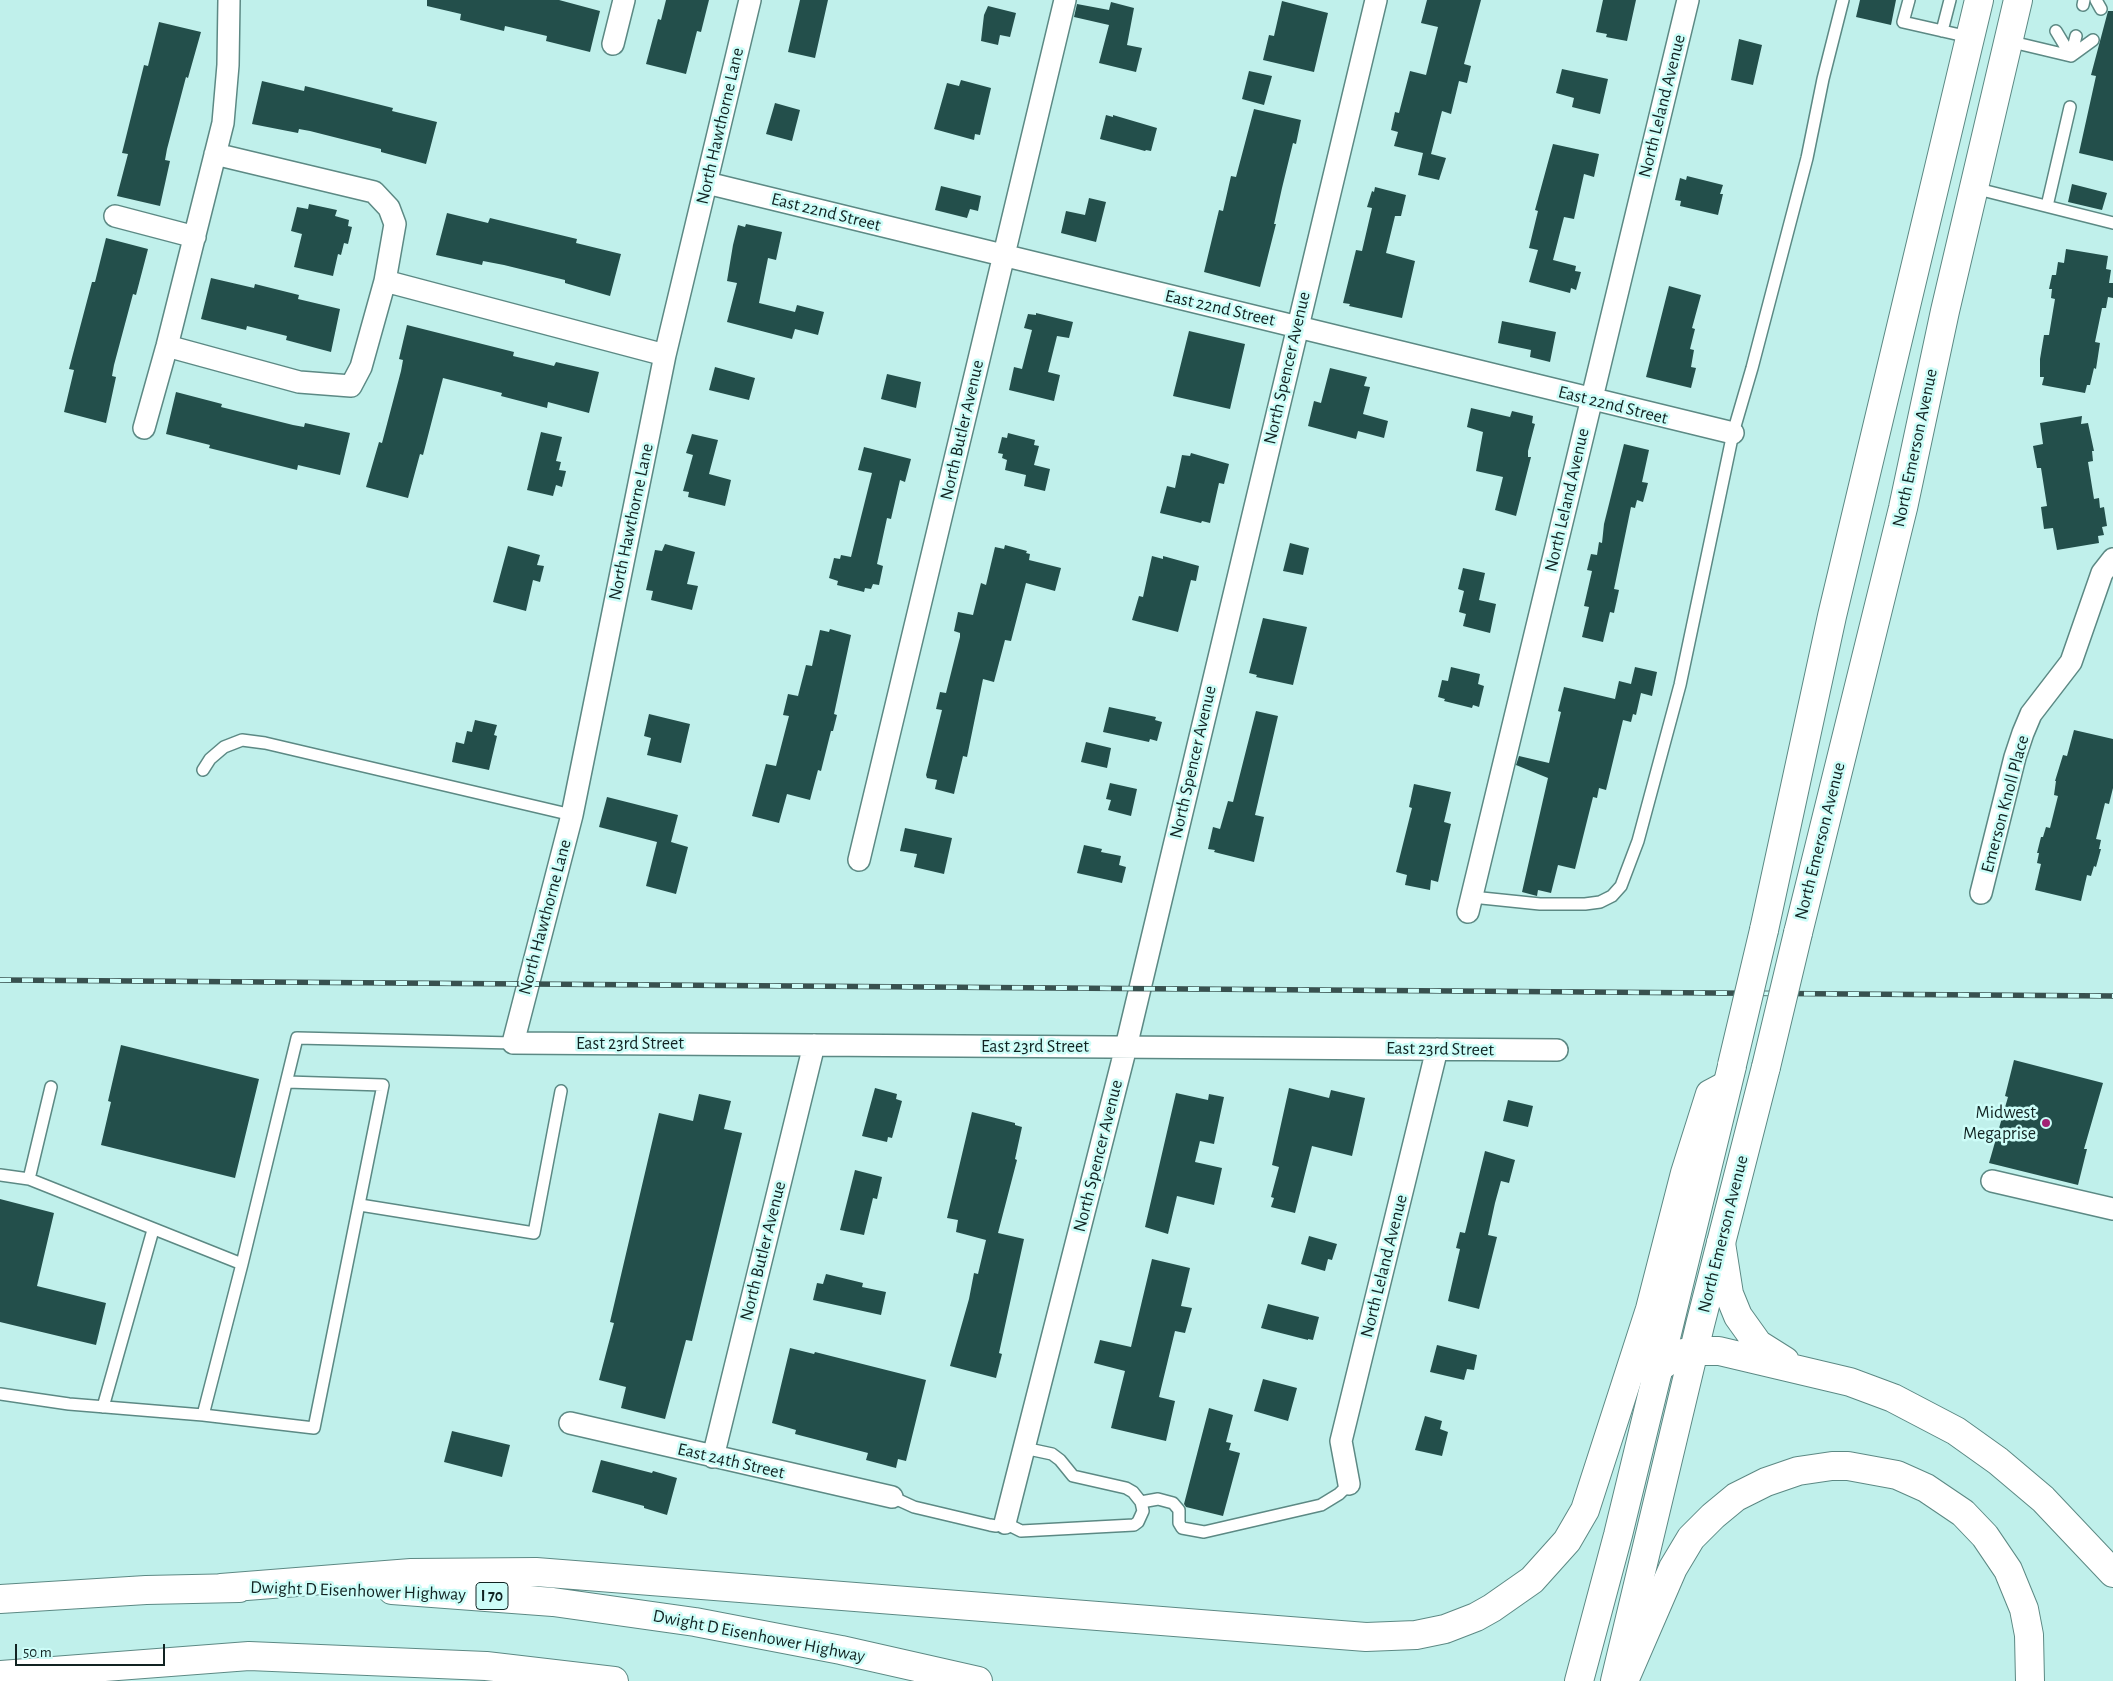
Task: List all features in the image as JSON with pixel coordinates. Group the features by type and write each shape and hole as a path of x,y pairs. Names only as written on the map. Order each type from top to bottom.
{"main road":[{"name":"North Emerson Avenue","path":"1580,1681 1618,1535 1730,1075 1764,930 1832,616 1979,0"},
{"name":"North Emerson Avenue","path":"1615,1681 1694,1351 1766,1067 1902,508 2018,0"},
{"path":"221,1588 411,1573 536,1572 1366,1637 1416,1635 1445,1629 1476,1617 1492,1608 1532,1580 1567,1541 1585,1510 1650,1309 1685,1173 1710,1094 1730,1075"},
{"path":"1721,1243 1729,1294 1743,1326 1758,1344 1795,1368"},
{"path":"1655,1377 1660,1367 1671,1357 1694,1351 1719,1351 1795,1368 1872,1390 1916,1408 1956,1431 2043,1499 2113,1573"},
{"path":"1624,1681 1669,1576 1691,1538 1701,1527 1736,1498 1766,1482 1798,1471 1840,1466 1881,1471 1904,1478 1941,1496 1975,1524 2001,1558 2019,1596 2029,1634 2030,1681"},
{"name":"Dwight D Eisenhower Highway","path":"0,1600 146,1590 221,1588 372,1588 466,1594 562,1603 685,1620 765,1634 978,1681"},
{"path":"0,1675 249,1656 486,1666 614,1681"}],"street":[{"path":"144,428 168,346 223,123 228,64 229,0"},
{"path":"613,44 624,0"},
{"name":"North Hawthorne Lane","path":"513,1043 572,814 665,355 750,0"},
{"name":"North Butler Avenue","path":"859,860 1065,0"},
{"name":"North Spencer Avenue","path":"1005,1522 1126,1047 1296,326 1376,0"},
{"name":"North Leland Avenue","path":"1470,904 1688,0"},
{"path":"168,346 299,382 351,386 361,367 385,281 395,224 389,208 374,192 215,154"},
{"name":"East 22nd Street","path":"707,183 1296,326 1591,400 1733,433"},
{"path":"115,216 195,237"},
{"path":"385,281 665,355"},
{"name":"Emerson Knoll Place","path":"1981,893 2023,732 2031,714 2072,662 2102,573 2113,559"},
{"name":"East 23rd Street","path":"513,1043 1557,1050"},
{"name":"North Butler Avenue","path":"713,1457 814,1045"},
{"name":"North Leland Avenue","path":"1349,1484 1341,1441 1438,1049"},
{"path":"1992,1181 2113,1210"},
{"name":"East 24th Street","path":"570,1423 892,1497"}],"lane":[{"path":"1470,904 1584,904 1600,902 1612,896 1621,886 1638,841 1680,685 1733,433 1807,158 1822,79 1843,0"},
{"path":"1909,0 1904,22 1969,37"},
{"path":"1942,31 1950,0"},
{"path":"2056,31 2071,56"},
{"path":"2071,56 2076,36"},
{"path":"2008,41 2071,56 2093,40"},
{"path":"2047,206 2070,106"},
{"path":"1974,188 2113,223"},
{"path":"203,770 210,760 224,747 242,740 274,745 572,814"},
{"path":"203,1415 297,1038 513,1043"},
{"path":"0,1394 314,1428 383,1085 287,1082"},
{"path":"29,1179 51,1086"},
{"path":"360,1204 534,1232 561,1091"},
{"path":"0,1175 29,1179 242,1264"},
{"path":"103,1406 153,1230"},
{"path":"892,1497 914,1507 990,1525 996,1526 1005,1522 1021,1531 1134,1525 1141,1517 1143,1512 1141,1502 1133,1492 1126,1488 1074,1476 1052,1454 1024,1448"},
{"path":"1141,1502 1158,1499 1174,1503 1179,1510 1179,1522 1182,1528 1204,1532 1321,1505 1339,1494 1349,1484"}],"building":[{"path":"427,0 559,0 600,11 590,52 546,41 547,36 505,26 504,31 460,20 461,14 427,6"},
{"path":"666,0 709,0 701,32 697,31 686,74 646,64 658,19 661,20"},
{"path":"800,0 828,0 815,58 788,52"},
{"path":"1427,0 1481,0 1464,64 1471,66 1467,83 1459,81 1451,114 1442,111 1431,154 1446,158 1439,180 1418,175 1423,153 1394,146 1398,132 1391,130 1395,112 1399,113 1410,71 1426,75 1438,27 1421,23"},
{"path":"1603,0 1636,0 1627,41 1606,37 1607,34 1596,32"},
{"path":"1860,0 1896,0 1891,25 1856,17"},
{"path":"1282,1 1328,13 1314,72 1263,60 1269,35 1274,36"},
{"path":"1111,2 1134,8 1127,45 1142,48 1136,72 1099,63 1109,25 1074,17 1077,4 1109,10"},
{"path":"988,6 1016,13 1010,37 1000,35 998,45 981,41 984,15"},
{"path":"2108,11 2113,11 2113,161 2079,153 2096,76 2091,75"},
{"path":"159,22 201,32 188,78 186,77 167,149 165,160 170,161 160,206 117,196 128,154 122,153 144,65 148,66"},
{"path":"1739,39 1762,45 1753,85 1731,80"},
{"path":"1562,69 1608,79 1600,114 1572,107 1574,98 1556,93"},
{"path":"1249,71 1272,76 1264,105 1242,99"},
{"path":"961,80 991,88 980,135 975,134 974,140 934,129 947,83 959,86"},
{"path":"262,81 304,91 305,86 393,108 392,111 437,122 426,164 381,152 381,149 310,131 299,129 298,133 252,124"},
{"path":"775,103 800,110 792,141 766,134"},
{"path":"1254,109 1301,120 1296,144 1293,143 1274,224 1276,224 1260,287 1204,272 1219,210 1223,211 1231,176 1236,177"},
{"path":"1106,115 1113,117 1113,115 1157,128 1151,151 1100,139"},
{"path":"1553,144 1599,154 1594,177 1584,174 1574,219 1564,217 1553,260 1576,266 1575,271 1581,272 1576,290 1571,288 1570,293 1529,282 1538,250 1529,248 1538,211 1535,210"},
{"path":"1687,176 1723,185 1718,215 1680,206 1681,201 1675,200 1680,178 1686,180"},
{"path":"2072,184 2107,193 2102,210 2068,202"},
{"path":"941,186 981,196 978,211 970,209 967,218 935,210"},
{"path":"1375,187 1406,195 1401,216 1395,216 1386,253 1415,261 1402,318 1343,303 1356,250 1362,251 1372,208 1367,207"},
{"path":"1089,198 1106,202 1096,242 1061,233 1066,211 1085,215"},
{"path":"309,204 337,210 335,216 349,220 348,226 352,227 348,244 344,243 341,255 338,254 333,276 294,267 302,234 291,231 297,207 308,209"},
{"path":"447,213 488,223 490,218 577,239 576,243 621,254 610,296 565,283 565,280 504,265 483,261 482,265 436,255"},
{"path":"746,224 782,232 776,260 768,258 759,303 795,312 797,305 824,312 818,335 795,329 792,339 727,322 737,283 727,281 733,245 738,225 745,227"},
{"path":"106,238 148,249 136,295 133,294 114,365 112,376 116,377 106,423 64,412 74,370 69,369 92,282 95,282"},
{"path":"2066,249 2108,256 2106,269 2111,270 2109,283 2113,283 2113,298 2108,297 2106,308 2102,308 2095,342 2100,343 2096,369 2094,368 2090,385 2087,385 2085,393 2042,385 2044,377 2040,377 2040,359 2044,335 2049,335 2055,299 2051,298 2052,289 2049,289 2052,275 2056,275 2058,262 2064,263"},
{"path":"211,278 254,288 255,284 299,295 298,299 340,309 331,352 286,340 287,336 247,326 246,330 201,319"},
{"path":"1669,286 1701,295 1692,328 1695,329 1690,349 1694,350 1691,367 1696,368 1691,388 1646,377"},
{"path":"1036,313 1073,322 1069,338 1057,336 1048,372 1060,375 1054,401 1009,390 1014,367 1022,369 1032,330 1024,328 1028,314 1036,315"},
{"path":"1502,321 1556,332 1550,362 1530,357 1531,350 1498,343"},
{"path":"407,325 514,352 513,356 554,366 556,362 599,372 589,413 548,402 547,408 501,396 502,393 443,378 423,455 420,454 408,498 366,487 379,442 382,443 401,371 403,360 399,359"},
{"path":"1189,331 1245,344 1230,409 1173,396"},
{"path":"715,367 755,378 749,400 709,390"},
{"path":"1330,368 1367,377 1364,386 1370,387 1363,414 1388,421 1384,438 1358,431 1356,439 1308,426 1314,401 1321,403"},
{"path":"887,374 921,382 916,408 881,399"},
{"path":"176,392 222,404 221,407 293,425 304,427 305,423 350,433 340,475 298,465 297,470 209,448 210,445 166,434"},
{"path":"1471,408 1510,417 1512,411 1533,416 1532,423 1535,424 1528,451 1528,457 1531,457 1516,516 1495,510 1503,477 1476,471 1483,432 1467,427"},
{"path":"2082,416 2081,424 2088,423 2094,451 2092,451 2093,461 2088,462 2094,499 2099,498 2100,508 2104,507 2107,526 2102,527 2104,535 2098,536 2099,543 2057,550 2053,528 2044,529 2041,507 2047,506 2041,468 2037,468 2033,446 2043,444 2040,423"},
{"path":"541,432 562,437 556,461 561,462 559,470 566,471 562,487 556,485 553,496 527,490"},
{"path":"1008,433 1035,440 1034,445 1039,446 1034,465 1050,469 1045,491 1024,486 1026,475 1005,470 1007,460 1002,458 1003,454 998,453 1002,437 1007,438"},
{"path":"692,434 718,440 709,474 731,480 725,506 688,497 689,492 683,491 693,455 686,453"},
{"path":"1624,444 1649,450 1642,482 1648,483 1643,502 1637,500 1635,508 1631,507 1614,589 1619,590 1614,613 1610,612 1603,642 1582,637 1589,607 1584,606 1592,571 1587,570 1591,554 1597,555 1599,542 1602,543 1604,524"},
{"path":"864,447 911,459 905,482 900,480 891,519 887,518 877,564 883,566 879,585 873,584 871,589 865,588 864,592 837,585 838,581 829,578 834,558 840,559 841,555 851,557 872,473 858,470"},
{"path":"1191,453 1229,464 1224,484 1219,483 1210,523 1202,521 1201,523 1160,513 1167,486 1175,488 1182,455 1190,456"},
{"path":"1290,543 1309,548 1303,575 1283,571"},
{"path":"665,544 695,552 687,584 698,586 692,610 651,600 653,591 646,590 655,550 662,551"},
{"path":"1005,545 1027,551 1026,553 1030,554 1029,560 1061,568 1055,591 1026,583 1011,641 1005,640 994,682 983,679 967,757 963,756 954,794 935,789 937,780 927,778 926,775 942,710 936,709 940,692 946,693 960,637 960,633 954,631 958,612 973,615 981,583 986,585 995,547 1004,549"},
{"path":"508,546 540,555 537,565 544,566 540,582 533,580 526,611 493,602"},
{"path":"1152,556 1163,559 1163,556 1199,566 1196,581 1191,580 1178,632 1132,620 1139,596 1143,597"},
{"path":"1463,568 1485,573 1479,600 1496,604 1490,633 1463,626 1466,614 1459,612 1464,591 1458,589"},
{"path":"1263,618 1307,627 1293,685 1256,677 1257,675 1249,673"},
{"path":"830,629 851,635 834,714 837,715 821,771 818,770 810,800 787,794 779,823 752,816 766,764 776,766 789,716 783,715 788,694 798,696 806,665 812,666 820,630 829,632"},
{"path":"1451,667 1480,674 1478,684 1484,686 1479,707 1473,705 1472,708 1444,701 1445,699 1438,697 1442,680 1448,681"},
{"path":"1635,667 1657,672 1652,696 1641,693 1636,715 1633,714 1631,722 1623,720 1606,790 1599,788 1597,798 1593,797 1575,869 1558,865 1551,893 1538,890 1537,896 1522,892 1548,778 1516,765 1519,756 1549,763 1561,712 1558,711 1564,687 1615,699 1619,681 1631,684"},
{"path":"1109,707 1156,717 1155,720 1162,722 1157,741 1150,739 1149,742 1103,732"},
{"path":"1256,711 1278,716 1255,815 1264,817 1254,862 1208,849 1213,827 1220,829 1228,801 1233,802"},
{"path":"649,714 690,724 681,763 647,755 651,738 644,736"},
{"path":"475,720 497,725 494,735 497,736 489,770 452,762 456,742 464,744 467,731 472,732"},
{"path":"2074,730 2113,739 2113,788 2109,804 2105,803 2096,839 2101,840 2099,849 2101,849 2096,867 2094,866 2091,876 2087,875 2081,901 2035,890 2041,864 2037,863 2039,853 2037,853 2046,827 2050,828 2058,796 2054,795 2055,781 2063,755 2067,756"},
{"path":"1086,742 1111,748 1107,768 1081,762"},
{"path":"1110,783 1137,789 1131,816 1108,810 1111,800 1106,799"},
{"path":"1414,784 1451,792 1444,822 1451,824 1438,882 1431,880 1430,890 1405,885 1407,875 1396,872 1412,808 1409,807"},
{"path":"607,797 678,815 671,842 688,847 676,894 646,886 657,842 599,827"},
{"path":"905,828 952,838 944,874 914,867 917,854 900,851"},
{"path":"1084,845 1102,849 1101,852 1121,856 1119,865 1126,867 1122,883 1077,873"},
{"path":"121,1045 259,1079 235,1178 101,1145 111,1102 108,1101"},
{"name":"Midwest Megaprise","path":"2014,1060 2103,1083 2084,1149 2087,1149 2078,1185 1989,1163 2008,1097 2005,1096"},
{"path":"875,1088 897,1094 896,1099 902,1101 892,1138 888,1137 887,1142 862,1136"},
{"path":"1289,1088 1329,1098 1331,1090 1365,1098 1352,1156 1312,1146 1295,1213 1271,1207 1274,1198 1271,1197 1279,1167 1272,1165"},
{"path":"1176,1093 1208,1100 1209,1094 1224,1097 1214,1144 1200,1141 1195,1162 1222,1168 1214,1205 1177,1196 1168,1234 1145,1227"},
{"path":"699,1094 731,1101 724,1129 742,1133 692,1341 686,1340 665,1419 621,1408 626,1387 599,1380 614,1323 610,1322 659,1113 693,1121"},
{"path":"1508,1100 1533,1106 1528,1127 1503,1121"},
{"path":"972,1112 1015,1123 1015,1125 1022,1127 1015,1159 1017,1160 998,1233 1024,1239 999,1353 1002,1354 996,1378 950,1366 969,1299 974,1273 978,1274 986,1240 956,1232 958,1220 947,1218"},
{"path":"1485,1151 1515,1160 1509,1183 1501,1181 1495,1203 1488,1235 1497,1237 1479,1309 1448,1301 1460,1249 1456,1248 1460,1232 1465,1233"},
{"path":"855,1170 882,1177 877,1199 873,1198 864,1235 840,1230"},
{"path":"0,1199 54,1213 37,1286 106,1303 96,1345 0,1322"},
{"path":"1309,1236 1337,1244 1332,1260 1328,1259 1325,1271 1301,1264"},
{"path":"1152,1259 1190,1268 1181,1306 1192,1308 1185,1333 1175,1331 1159,1397 1175,1401 1166,1441 1111,1428 1125,1371 1094,1363 1100,1340 1131,1347"},
{"path":"826,1274 863,1283 862,1287 886,1292 881,1315 813,1300 817,1283 823,1284"},
{"path":"1268,1304 1319,1317 1313,1340 1261,1328"},
{"path":"1437,1345 1477,1355 1474,1370 1467,1369 1464,1380 1430,1372"},
{"path":"790,1348 814,1354 815,1352 926,1380 906,1461 898,1459 896,1468 866,1460 868,1453 795,1434 796,1430 772,1423"},
{"path":"1263,1379 1297,1388 1288,1421 1254,1411"},
{"path":"1209,1408 1233,1415 1226,1442 1231,1443 1229,1450 1240,1453 1223,1516 1186,1507 1184,1504"},
{"path":"1425,1416 1442,1421 1440,1429 1448,1432 1442,1456 1415,1450"},
{"path":"452,1431 510,1445 502,1477 444,1462"},
{"path":"601,1460 677,1478 667,1515 644,1508 644,1506 592,1492"}],"railway":[{"path":"0,980 2113,996"}],"place":[{"name":"Midwest Megaprise","path":"2046,1123"}]}
